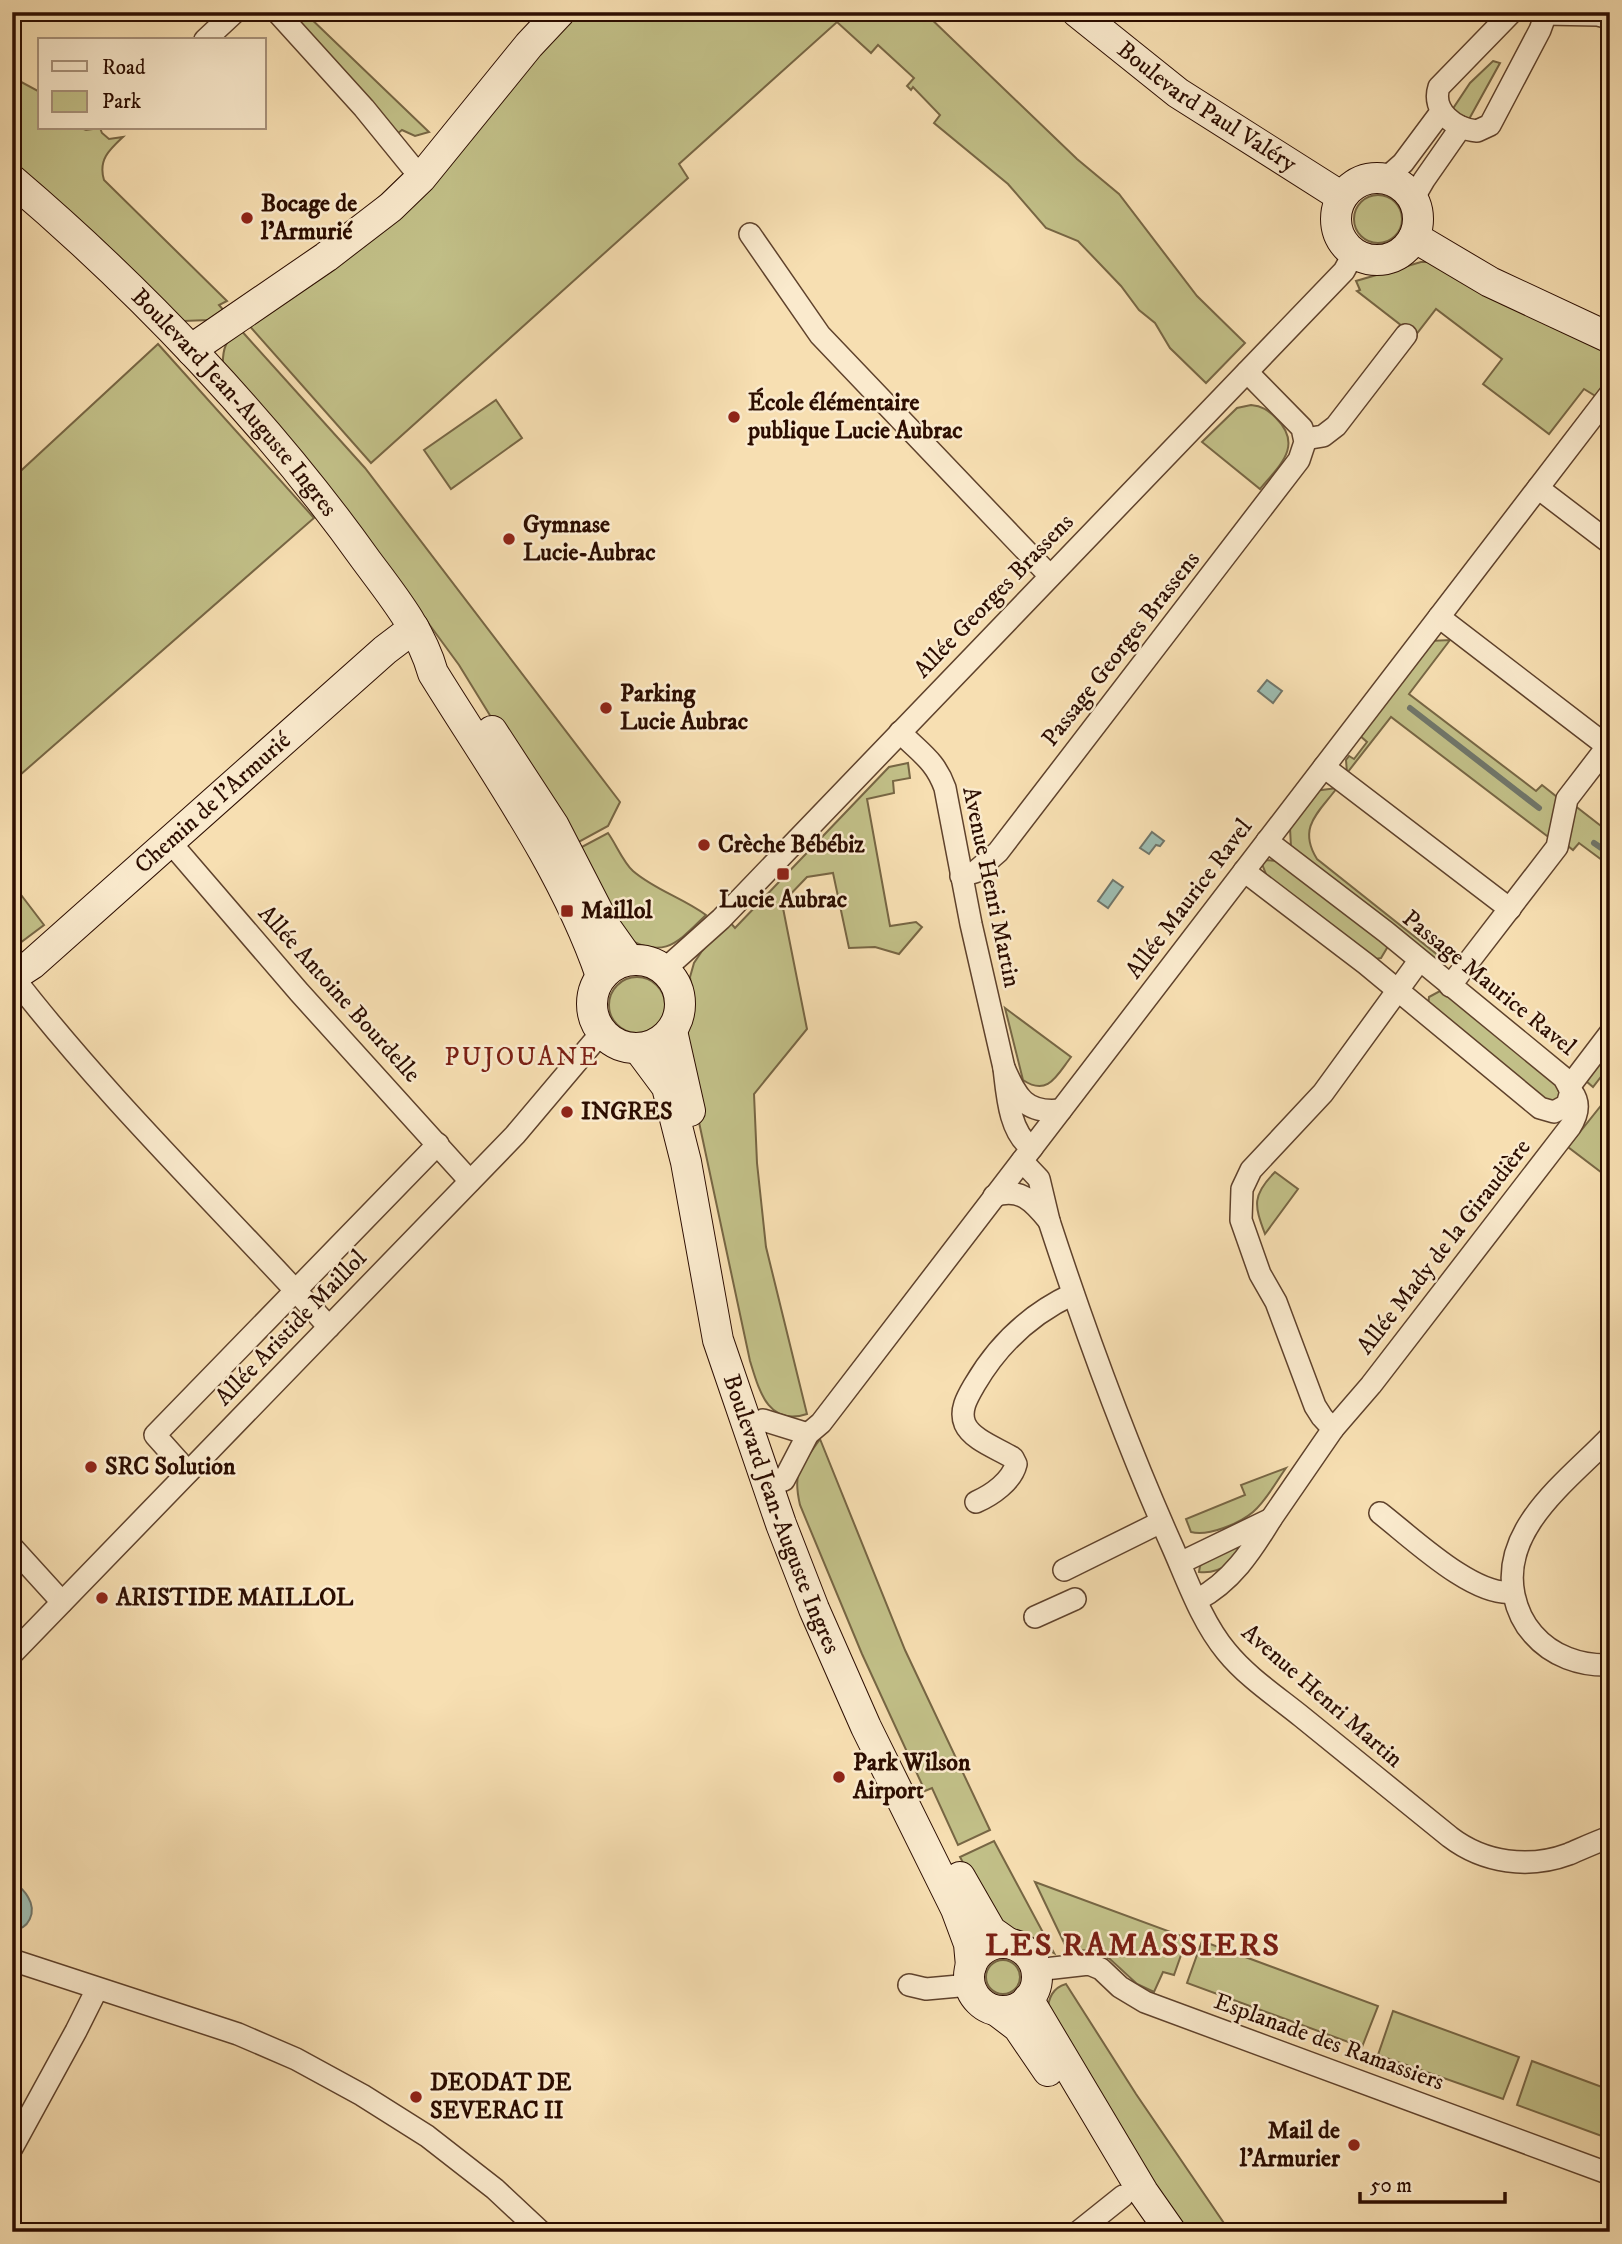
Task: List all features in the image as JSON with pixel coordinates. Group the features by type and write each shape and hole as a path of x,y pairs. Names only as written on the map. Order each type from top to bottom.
{"main road":[{"path":"192,351 361,232 421,178 529,45 560,12"},
{"name":"Boulevard Paul Valéry","path":"1077,12 1178,93 1342,197"},
{"path":"1386,178 1402,186 1413,199 1418,211 1418,225 1414,237 1403,251 1387,259 1370,259 1354,253 1343,242 1336,227 1336,212 1350,187 1361,180 1386,178"},
{"name":"Boulevard Jean-Auguste Ingres","path":"12,180 192,351 266,434 343,527 420,639 433,673 549,865 587,936 601,976"},
{"path":"1414,237 1490,282 1610,338"},
{"name":"Boulevard Jean-Auguste Ingres","path":"420,639 447,663 458,678 554,826 607,929 629,960"},
{"name":"Chemin de l'Armurié","path":"13,977 32,964 385,650 420,639"},
{"path":"642,959 665,970 674,980 681,1005 672,1031 651,1046 625,1047 612,1041 594,1019 594,990 601,976 613,965 629,960 642,959"},
{"name":"Boulevard Jean-Auguste Ingres","path":"672,1031 716,1223 734,1327 784,1480 881,1717 936,1833 987,1925 1008,1943"},
{"name":"Boulevard Jean-Auguste Ingres","path":"638,1048 667,1087 686,1162 718,1340 780,1524 866,1727 956,1909 969,1944 970,1976"},
{"path":"997,2011 1019,2007 1028,2000 1037,1981 1036,1970 1026,1952 1008,1943 989,1946 975,1958 970,1976 979,2002 1010,2019 1033,2048 1123,2196 1148,2232"},
{"path":"1028,2000 1143,2192 1171,2232"}],"street":[{"path":"207,38 235,12"},
{"path":"277,12 364,108 421,178"},
{"path":"1512,12 1439,87 1437,101 1441,112 1461,127 1477,131 1490,125 1540,30 1544,13 1610,18"},
{"path":"1386,178 1403,163 1441,112"},
{"path":"1413,199 1461,127"},
{"path":"750,234 820,335 1050,576"},
{"name":"Allée Georges Brassens","path":"665,970 721,919 1247,372 1344,271 1354,253"},
{"path":"1247,372 1299,424 1305,439 1323,436 1406,335"},
{"name":"Allée Maurice Ravel","path":"784,1480 808,1434 821,1423 1610,394"},
{"name":"Passage Georges Brassens","path":"961,876 975,872 998,852 1295,466 1304,448 1305,439"},
{"path":"1538,488 1610,543"},
{"path":"1439,617 1609,744 1567,799 1557,847 1450,986"},
{"name":"Avenue Henri Martin","path":"900,732 926,755 939,771 945,788 1008,1095 1020,1135 1039,1179 1049,1221 1111,1399 1161,1522 1217,1640 1243,1669 1459,1844 1501,1860 1527,1863 1556,1858 1610,1837"},
{"path":"1324,766 1510,909"},
{"name":"Passage Maurice Ravel","path":"1244,871 1396,990 1540,1108 1547,1111 1561,1110 1567,1105 1570,1089 1564,1078 1386,932 1267,841"},
{"name":"Allée Antoine Bourdelle","path":"170,842 299,992 470,1181"},
{"path":"1334,1429 1315,1406 1276,1302 1260,1274 1241,1220 1241,1195 1244,1181 1251,1170 1323,1093 1419,961"},
{"path":"13,977 53,1027 237,1231 329,1327"},
{"name":"Allée Aristide Maillol","path":"12,1654 515,1135 602,1032"},
{"path":"1570,1089 1610,1033"},
{"name":"Avenue Henri Martin","path":"1004,1068 1013,1089 1025,1104 1045,1111 1061,1110"},
{"name":"Allée Mady de la Giraudière","path":"1197,1600 1215,1590 1231,1575 1334,1429 1570,1127 1576,1115 1577,1102 1570,1089"},
{"path":"188,1472 155,1435 438,1144"},
{"name":"Avenue Henri Martin","path":"995,1196 1011,1193 1028,1197 1049,1221"},
{"path":"976,1502 1009,1478 1016,1464 1013,1458 970,1432 963,1415 967,1398 1006,1340 1038,1312 1073,1294"},
{"path":"763,1420 808,1434"},
{"path":"1610,1437 1539,1510 1524,1530 1512,1566 1513,1592 1524,1622 1549,1649 1579,1662 1610,1665"},
{"path":"1380,1513 1465,1579 1493,1591 1513,1592"},
{"path":"1180,1563 1271,1519"},
{"path":"1064,1570 1161,1522"},
{"path":"12,1547 62,1602"},
{"path":"1035,1617 1075,1599"},
{"path":"12,1960 238,2034 296,2059 409,2124 453,2155 541,2232"},
{"name":"Esplanade des Ramassiers","path":"1036,1970 1094,1965 1120,1987 1145,2002 1610,2174"},
{"path":"909,1985 926,1989 970,1976"},
{"path":"12,2148 97,1989"},
{"path":"1078,2232 1123,2196"}],"green space":[{"path":"288,12 304,12 429,132 415,136 402,130 397,134"},
{"path":"571,12 924,12 1077,159 1119,194 1197,296 1245,343 1206,383 1170,348 1155,323 1139,310 1121,286 1078,241 1046,228 1008,184 934,123 940,115 913,87 911,90 907,86 914,78 878,45 871,53 837,22 679,164 688,178 371,463 247,323"},
{"path":"1493,61 1500,63 1468,121 1452,110 1470,83"},
{"path":"12,77 38,91 38,130 101,130 109,139 123,137 109,151 104,161 104,180 227,301 219,305 225,312 209,320 183,321 12,165"},
{"path":"1378,195 1395,202 1402,219 1395,236 1378,243 1361,236 1354,219 1361,202"},
{"path":"1421,262 1431,262 1605,350 1609,363 1608,375 1597,397 1584,389 1549,434 1483,384 1502,359 1436,309 1415,336 1357,291 1360,290 1356,281"},
{"path":"239,328 365,468 620,802 608,826 575,844 534,787 459,665 426,620 223,367 226,345"},
{"path":"158,344 314,518 12,782 12,479"},
{"path":"496,400 522,438 451,489 424,450"},
{"path":"1251,405 1262,407 1273,415 1284,428 1288,438 1286,455 1260,489 1202,442 1237,408"},
{"path":"1450,640 1409,694 1536,791 1542,785 1557,797 1551,839 1391,717 1347,773 1346,760 1349,756 1354,759 1367,742 1358,734 1429,641"},
{"path":"908,763 910,778 893,781 894,793 867,799 890,926 916,922 922,927 899,954 875,947 849,948 833,873 807,877 782,903 807,1029 754,1094 757,1163 766,1247 807,1414 794,1417 783,1415 774,1411 767,1403 750,1361 690,1080 686,1040 693,1002 690,977 694,963 702,951 729,921 735,928 889,767"},
{"path":"1337,788 1313,820 1309,838 1311,848 1317,859 1439,956 1433,965 1291,847 1290,828 1314,791"},
{"path":"1574,805 1610,833 1610,866 1579,843 1573,850 1568,846"},
{"path":"608,833 633,871 706,915 678,941 660,948 649,947 623,936 578,849"},
{"path":"1264,860 1279,861 1386,942 1387,948 1381,958 1375,959 1268,879 1262,864"},
{"path":"12,883 44,925 12,949"},
{"path":"637,977 657,985 665,1005 657,1025 637,1033 617,1025 609,1005 617,985"},
{"path":"1445,991 1560,1084 1563,1095 1553,1106 1428,1006 1429,997"},
{"path":"1005,1008 1071,1057 1051,1082 1039,1086 1023,1080"},
{"path":"1610,1047 1610,1065 1593,1087 1586,1081"},
{"path":"1607,1098 1610,1100 1610,1179 1568,1147"},
{"path":"1275,1172 1298,1189 1265,1234 1257,1201 1262,1187"},
{"path":"820,1439 905,1650 990,1830 958,1845 932,1788 925,1791 862,1654 800,1505 797,1484 800,1469"},
{"path":"1286,1468 1253,1512 1215,1531 1191,1532 1186,1519 1245,1495 1241,1485"},
{"path":"1248,1537 1229,1563 1216,1570 1199,1572 1200,1566 1209,1557"},
{"path":"994,1841 1054,1953 994,1921 960,1857"},
{"path":"1035,1882 1187,1938 1174,1975 1163,1972 1154,1992 1137,1984 1110,1959 1092,1951 1067,1949"},
{"path":"1202,1941 1378,2006 1362,2047 1187,1983"},
{"path":"1003,1960 1015,1965 1020,1977 1015,1989 1003,1994 991,1989 986,1977 991,1965"},
{"path":"1066,1984 1136,2094 1230,2232 1180,2232 1047,2011 1052,1994"},
{"path":"1393,2011 1519,2057 1503,2099 1378,2055"},
{"path":"1532,2061 1610,2090 1610,2139 1517,2105"}],"shaded area":[{"path":"1267,680 1282,691 1273,703 1258,691"},
{"path":"1152,832 1164,841 1160,846 1156,845 1149,854 1140,848"},
{"path":"1113,880 1123,887 1108,908 1098,901"},
{"path":"12,1880 27,1895 32,1908 27,1924 12,1930"}],"waterway":[{"path":"1410,708 1539,808"},
{"path":"1594,843 1610,854"}],"place":[{"name":"Bocage de l'Armurié","path":"247,218"},
{"name":"École élémentaire publique Lucie Aubrac","path":"734,417"},
{"name":"Gymnase Lucie-Aubrac","path":"509,539"},
{"name":"Parking Lucie Aubrac","path":"606,708"},
{"name":"Crèche Bébébiz","path":"704,845"},
{"name":"Lucie Aubrac","path":"783,874"},
{"name":"Maillol","path":"567,911"},
{"name":"INGRES","path":"567,1112"},
{"name":"SRC Solution","path":"91,1467"},
{"name":"ARISTIDE MAILLOL","path":"102,1598"},
{"name":"Park Wilson Airport","path":"839,1777"},
{"name":"DEODAT DE SEVERAC II","path":"416,2097"},
{"name":"Mail de l'Armurier","path":"1354,2145"}],"district":[{"name":"PUJOUANE","path":"522,1057"},
{"name":"LES RAMASSIERS","path":"1133,1946"}]}
